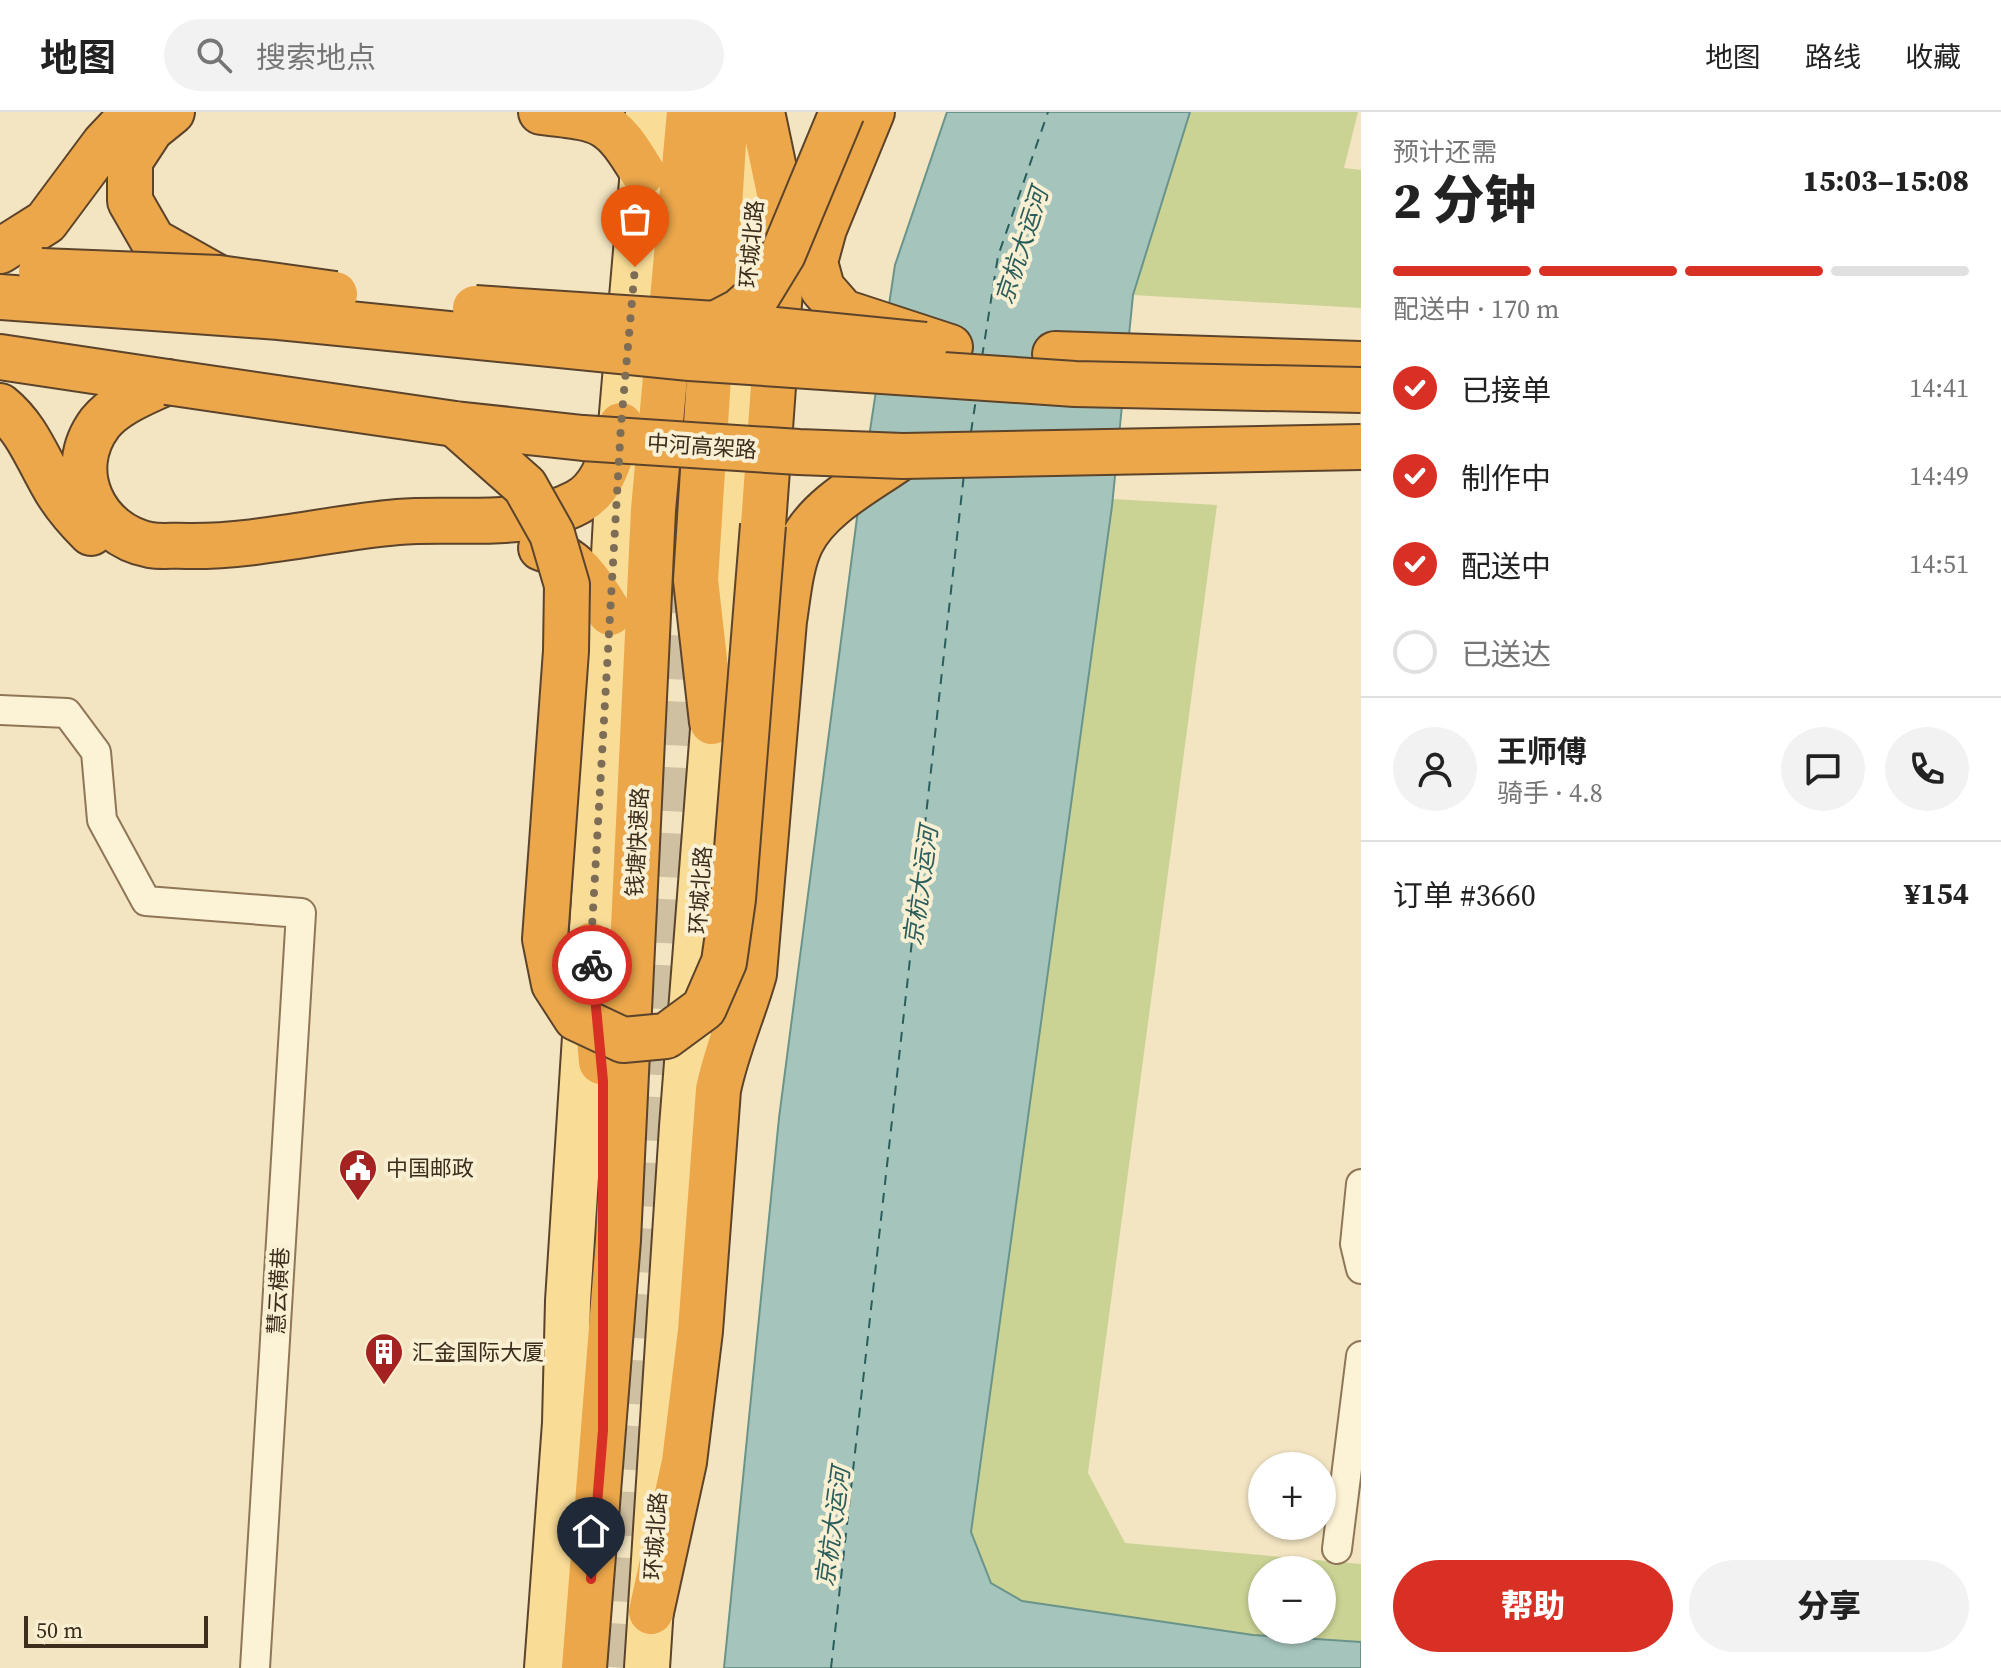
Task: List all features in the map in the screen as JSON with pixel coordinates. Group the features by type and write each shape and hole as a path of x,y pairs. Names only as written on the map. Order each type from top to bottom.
{"highway":[{"path":"0,251 46,222 104,144 134,112"},
{"path":"172,112 151,129 130,161 130,201 153,241 219,278"},
{"path":"541,112 595,119 610,127 629,149 643,173"},
{"name":"钱塘快速路","path":"584,1668 618,1240 653,510 689,112"},
{"path":"712,722 696,580 726,112"},
{"path":"455,424 525,486 552,534 567,585 566,651 545,939 554,984 576,1018 623,1040 666,1036 704,1008 724,962 733,899 785,221 762,112"},
{"path":"715,324 740,311 758,295 783,254 842,112"},
{"path":"872,112 824,229 815,262 822,288 843,312 950,347"},
{"path":"0,268 219,278 472,308 715,324 950,347 1055,354 1361,364"},
{"path":"0,297 279,317 690,358 1059,383 1361,390"},
{"name":"中河高架路","path":"0,357 455,424 583,438 903,456 1361,447"},
{"path":"167,382 126,401 100,423 86,454 85,490 100,515 122,533 150,545 213,546 400,521 480,531 558,553 572,562 593,586 610,613"},
{"path":"0,406 11,415 32,443 52,485 77,519 106,547 184,567 404,540 446,538 562,510 582,500 600,485 621,425"},
{"path":"651,1612 684,1462 700,1331 718,1090 725,1055 741,1019 754,974 784,621 800,544 812,524 835,502 903,456"},
{"path":"591,945 603,1081 603,1430"}],"main road":[{"path":"547,1668 565,1423 568,1301 621,425 648,112"},
{"name":"环城北路","path":"647,1668 712,722 762,112"}],"street":[{"name":"慧云横巷","path":"0,710 67,713 75,723 96,752 102,820 146,901 301,913 255,1668"},
{"path":"1361,1184 1355,1244 1361,1269"},
{"path":"1337,1549 1361,1356"}],"green space":[{"path":"1190,112 1358,112 1344,168 1361,170 1361,308 1133,295"},
{"path":"1112,499 1217,505 1088,1473 1125,1543 1271,1556 1248,1556 1248,1634 1022,1601 991,1583 971,1532"},
{"path":"1336,1562 1361,1564 1361,1642 1336,1640"}],"water":[{"name":"京杭大运河","path":"947,112 1190,112 1133,295 1112,506 971,1532 991,1583 1022,1601 1248,1634 1248,1644 1361,1642 1361,1668 724,1668 779,1118 858,510 895,265"}],"ferry route":[{"path":"982,357 998,256 1048,112"},
{"path":"971,432 976,399"},
{"path":"831,1668 964,474"}],"tunnel":[{"path":"625,1668 655,1192 685,592"}],"way so far":[{"path":"592,965 621,425 635,267"}],"place":[{"name":"中国邮政","path":"358,1202"},
{"name":"汇金国际大厦","path":"384,1386"}],"route":[{"path":"591,1579 603,1430 603,1081 592,965"}]}
